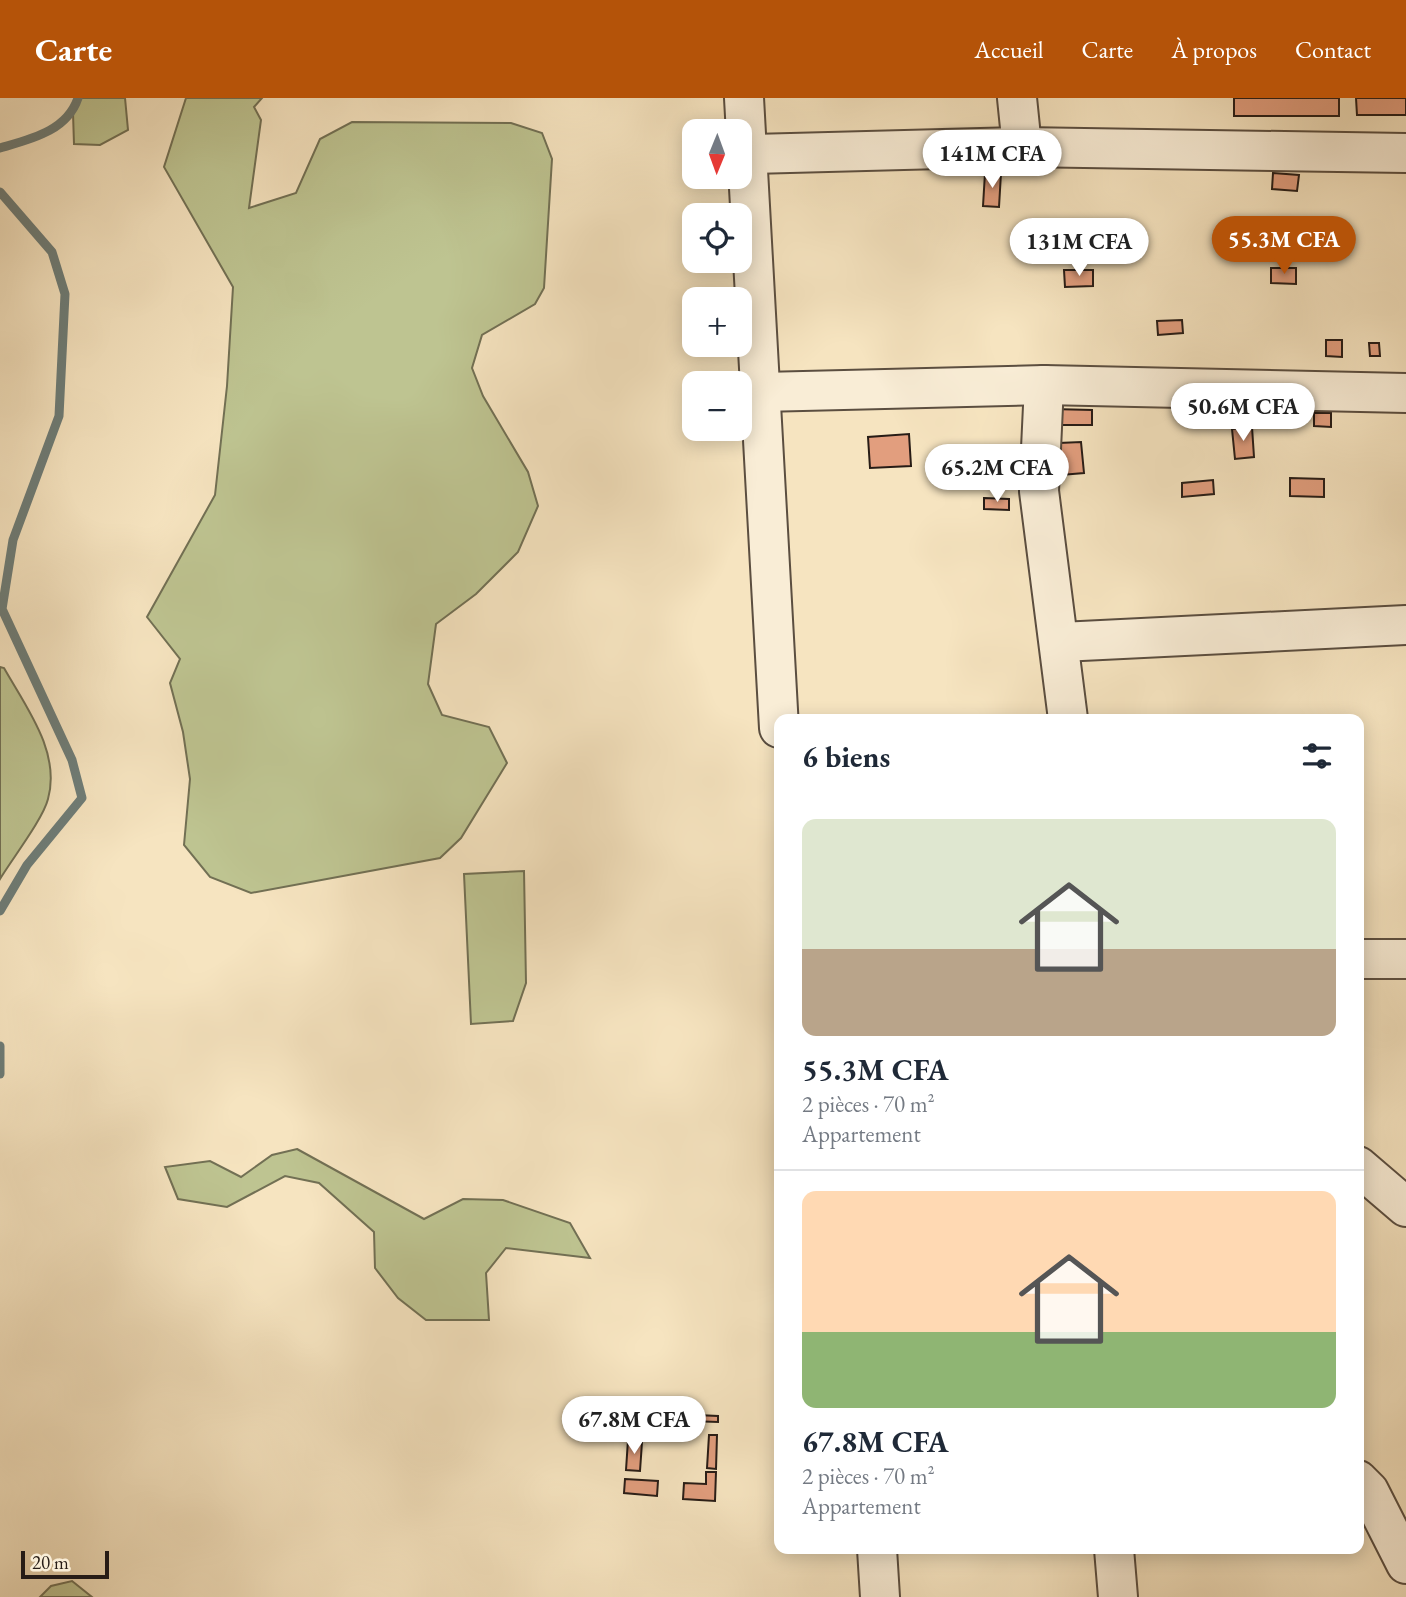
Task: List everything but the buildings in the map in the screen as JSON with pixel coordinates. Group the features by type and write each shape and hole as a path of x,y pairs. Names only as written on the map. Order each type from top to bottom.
{"street":[{"path":"744,98 746,119"},
{"path":"1017,98 1022,147"},
{"path":"752,154 1022,147 1406,153"},
{"path":"750,189 760,393 785,714"},
{"path":"760,393 1044,385 1406,393"},
{"path":"1044,385 1039,491 1061,642 1068,714"},
{"path":"1061,642 1406,625"},
{"path":"1364,959 1406,959"},
{"path":"1364,1486 1406,1564"},
{"path":"877,1554 880,1597"},
{"path":"1114,1554 1118,1597"}],"green space":[{"path":"78,98 125,98 128,130 100,145 74,144 73,113"},
{"path":"186,98 262,98 254,107 261,120 249,208 296,193 320,139 352,122 511,123 542,133 552,159 544,288 535,304 482,335 472,368 483,396 528,472 538,506 518,552 476,594 436,624 428,684 442,715 489,727 507,763 461,838 440,858 251,893 210,877 184,845 190,779 183,732 170,683 180,659 147,617 215,495 227,386 233,287 164,167"},
{"path":"0,667 4,668 39,730 50,764 51,781 48,799 40,817 0,879"},
{"path":"524,871 526,983 513,1021 471,1024 464,874"},
{"path":"297,1149 424,1219 463,1199 503,1200 570,1223 590,1258 506,1248 486,1273 489,1320 426,1320 398,1298 375,1268 374,1232 319,1183 285,1176 227,1207 178,1199 165,1167 210,1161 241,1177 272,1155"},
{"path":"72,1581 92,1597 40,1597 51,1586"}],"waterway":[{"path":"0,148 35,137 57,126 73,109 78,98"},
{"path":"0,192 52,252 65,294 59,416 13,540 2,609 72,760 82,798 27,865 0,911"},
{"path":"0,1046 0,1074"}]}
